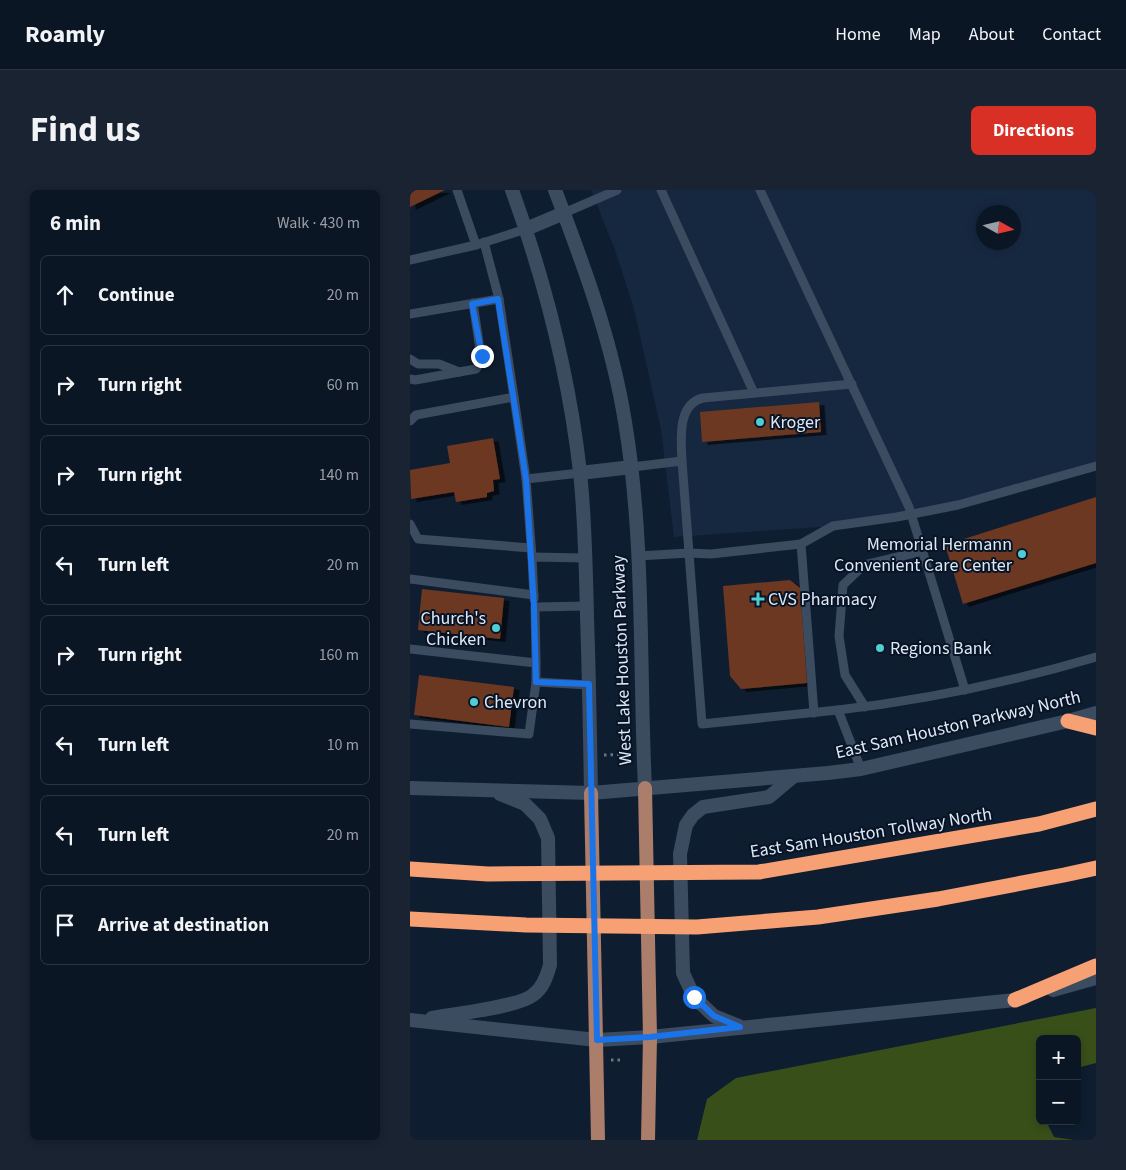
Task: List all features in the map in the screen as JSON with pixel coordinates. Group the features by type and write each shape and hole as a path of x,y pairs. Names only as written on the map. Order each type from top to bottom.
{"highway":[{"path":"1068,721 1096,728"},
{"name":"East Sam Houston Tollway North","path":"410,870 488,874 759,872 1039,824 1096,809"},
{"path":"410,919 526,925 697,927 818,917 901,905 1064,876 1096,868"},
{"path":"1014,1000 1096,966"}],"main road":[{"name":"West Lake Houston Parkway","path":"512,190 540,272 571,412 580,474 587,606 598,1140"},
{"name":"West Lake Houston Parkway","path":"555,190 603,324 625,420 632,467 637,524 645,788 650,1037 648,1140"},
{"path":"526,229 564,213"},
{"path":"580,474 632,467"},
{"name":"East Sam Houston Parkway North","path":"410,788 591,793 862,769 1096,713"},
{"path":"740,1027 714,1016 694,997 683,972 680,854 686,825 692,815 703,807 769,797 794,776"},
{"path":"412,1020 514,1004 533,996 545,981 550,965 548,838 540,819 525,804 488,790"},
{"path":"412,1020 597,1040 650,1037 1014,1000 1096,978"}],"lane":[{"path":"410,724 529,734 536,682 532,552 526,479 514,397 498,299 480,243 457,190"},
{"path":"564,213 617,190"},
{"path":"661,190 754,393"},
{"path":"760,190 912,514 965,690"},
{"path":"410,260 480,243 526,229"},
{"path":"410,314 498,299"},
{"path":"410,379 415,380 476,369 482,356 472,304"},
{"path":"410,358 418,364 440,364 459,372"},
{"path":"852,384 703,398 690,403 687,409 682,427 682,461 702,724 865,707 965,690 1033,675 1096,657"},
{"path":"410,421 416,415 514,397"},
{"path":"632,467 682,461"},
{"path":"638,556 689,553 711,554 801,544 826,528 833,526 912,514 988,497 1096,466"},
{"path":"526,479 580,474"},
{"path":"410,524 418,539 585,558"},
{"path":"801,544 814,713"},
{"path":"865,707 845,675 839,636 842,585 864,565 923,551"},
{"path":"410,578 534,595"},
{"path":"534,607 587,606"},
{"path":"410,650 536,663"},
{"path":"536,682 589,684"},
{"path":"838,710 862,769"}],"path":[{"path":"604,755 633,754"},
{"path":"605,1060 622,1060"}],"shaded area":[{"path":"591,190 1096,190 1096,466 989,497 833,526 674,537 661,429 633,305 615,250"}],"green space":[{"path":"1096,1008 1096,1063 1081,1067 1081,1035 1036,1035 1036,1125 1048,1125 1054,1137 1074,1140 697,1140 707,1099 736,1078"}],"building":[{"path":"410,190 445,190 410,207"},
{"path":"819,402 821,432 702,442 700,412"},
{"path":"493,438 500,479 493,480 494,491 487,493 487,497 456,502 454,492 411,499 410,470 450,463 447,446"},
{"name":"Memorial Hermann Convenient Care Center","path":"1096,497 1096,563 963,604 945,545"},
{"name":"CVS Pharmacy","path":"790,580 800,588 807,683 741,689 730,676 723,586"},
{"path":"422,589 504,598 500,639 418,630"},
{"path":"419,675 514,687 509,727 414,715"}],"place":[{"name":"Kroger","path":"760,422"},
{"name":"Memorial Hermann Convenient Care Center","path":"1022,554"},
{"name":"CVS Pharmacy","path":"758,599"},
{"name":"Church's Chicken","path":"496,628"},
{"name":"Regions Bank","path":"880,648"},
{"name":"Chevron","path":"474,702"}],"route":[{"path":"482,356 472,304 498,299 526,479 532,557 536,682 589,684 597,1040 650,1037 740,1027 714,1016 694,997"}]}
